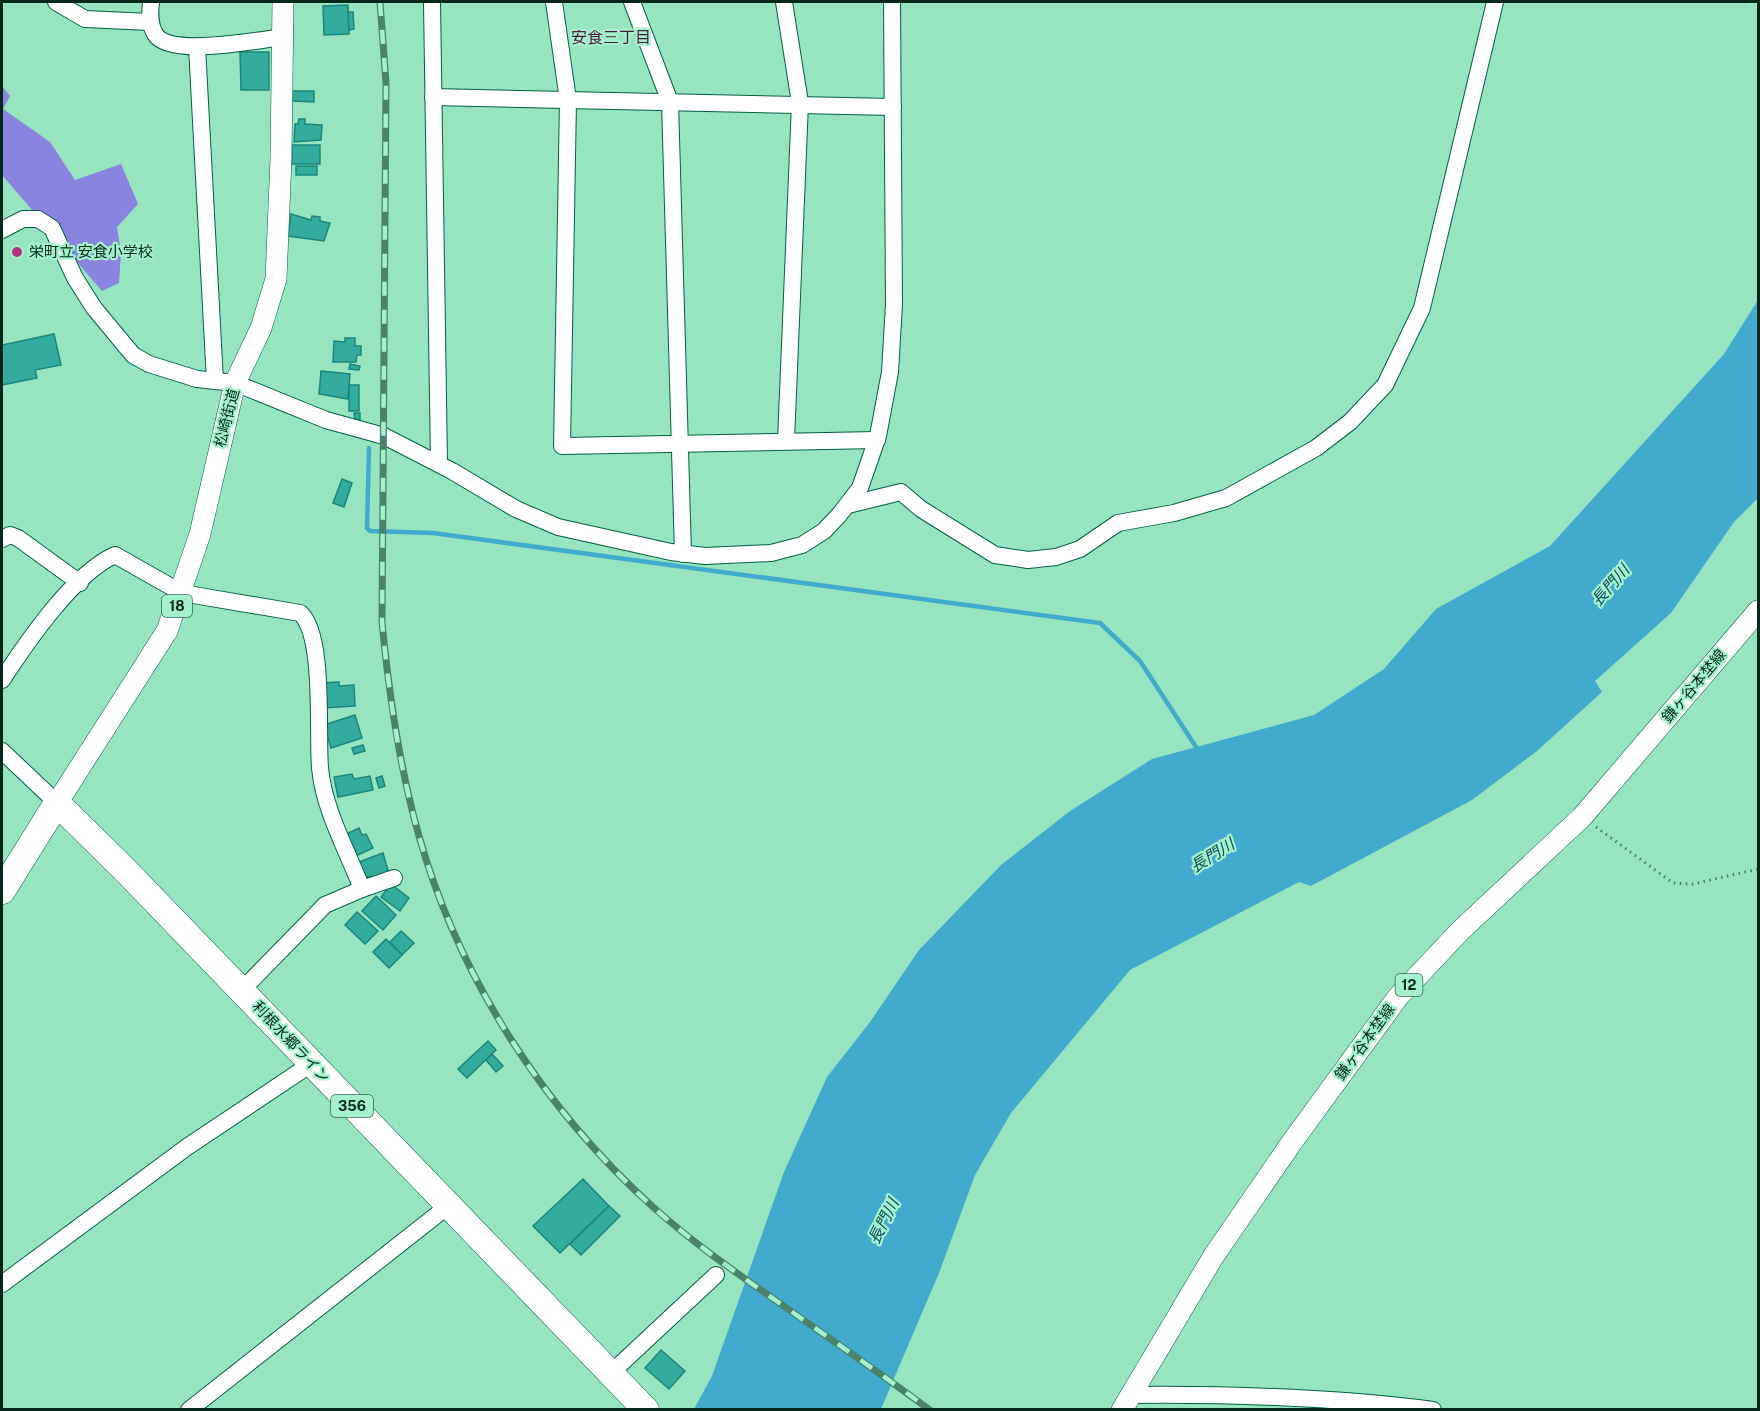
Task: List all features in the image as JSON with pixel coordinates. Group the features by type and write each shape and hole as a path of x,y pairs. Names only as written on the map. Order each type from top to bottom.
{"highway":[{"path":"2,891 57,803"},
{"name":"利根水郷ライン","path":"57,803 242,990 311,1065 644,1409"}],"main road":[{"name":"松崎街道","path":"57,803 167,631 182,593 200,534 225,382 261,328 276,279 283,2"},
{"name":"鎌ヶ谷本埜線","path":"1126,1402 1213,1257 1292,1142 1398,997 1468,923 1582,817 1758,611"}],"street":[{"path":"56,2 85,19 150,22"},
{"path":"151,2 150,22 155,35 165,42 197,47 283,37"},
{"path":"432,2 439,464"},
{"path":"554,2 568,100 562,446 877,440"},
{"path":"632,2 670,102 678,443 683,554"},
{"path":"784,2 800,105 786,441"},
{"path":"2,230 23,219 38,219 52,228 75,278 94,308 133,355 148,364 197,379 225,382 326,420 384,436 439,464 537,520 628,544 683,554 737,556 771,553 802,545 824,531 860,488 877,440 885,403 892,342 894,107 892,2"},
{"path":"848,504 901,492 921,510 995,555 1028,560 1056,557 1080,549 1118,523 1174,513 1226,498 1316,448 1341,429 1385,385 1422,308 1495,2"},
{"path":"197,47 225,382"},
{"path":"433,97 894,107"},
{"path":"2,539 10,535 18,538 80,582"},
{"path":"2,680 57,604 102,561 115,555 182,593 300,613 308,620 315,643 320,770 335,825 362,889"},
{"path":"2,751 57,803"},
{"path":"242,990 325,905 394,878"},
{"path":"2,1284 187,1147 311,1065"},
{"path":"189,1410 448,1206"},
{"path":"611,1373 716,1275"},
{"path":"1126,1402 1378,1403 1433,1410"}],"path":[{"path":"1582,817 1673,883 1693,884 1758,869"}],"shaded area":[{"path":"2,86 10,96 3,109 50,142 75,180 121,164 138,204 117,227 121,253 119,283 102,291 2,175"}],"water":[{"name":"長門川","path":"1758,300 1758,498 1734,522 1671,613 1595,681 1602,692 1537,751 1472,800 1311,886 1299,882 1130,970 1011,1113 975,1175 939,1273 881,1409 694,1409 712,1376 784,1172 827,1077 870,1022 919,950 1001,865 1070,811 1152,759 1314,715 1384,669 1436,609 1550,546 1724,354"}],"building":[{"path":"348,5 349,34 324,35 323,6"},
{"path":"348,12 353,12 354,29 349,30"},
{"path":"240,52 269,52 269,90 241,90"},
{"path":"292,91 314,91 314,102 292,101"},
{"path":"299,119 305,119 305,124 322,125 321,140 294,142 295,124 298,124"},
{"path":"292,145 320,145 320,164 292,164"},
{"path":"296,166 317,166 317,175 296,175"},
{"path":"291,214 311,220 312,216 320,217 320,221 330,223 324,241 288,236"},
{"path":"54,334 61,365 35,370 37,378 2,385 2,345"},
{"path":"345,338 355,338 355,346 361,346 361,355 357,355 356,362 333,362 334,341 345,342"},
{"path":"350,364 360,366 359,370 349,369"},
{"path":"321,371 350,374 348,399 319,394"},
{"path":"349,385 359,385 359,411 349,411"},
{"path":"354,413 360,413 360,421 355,422"},
{"path":"342,479 352,483 344,507 333,503"},
{"path":"339,682 339,686 354,685 355,706 323,708 321,683"},
{"path":"355,715 362,738 331,748 324,725"},
{"path":"363,745 365,751 354,754 352,748"},
{"path":"352,774 354,779 370,776 373,790 338,797 334,777"},
{"path":"382,776 385,786 379,788 376,778"},
{"path":"359,828 362,835 366,834 373,848 356,856 346,834"},
{"path":"383,853 389,874 373,880 371,876 365,878 359,862"},
{"path":"391,884 409,898 400,911 381,897"},
{"path":"376,896 396,915 383,930 362,911"},
{"path":"357,912 378,931 365,944 345,925"},
{"path":"401,931 414,943 402,955 390,942"},
{"path":"386,939 402,955 389,968 373,952"},
{"path":"488,1041 496,1050 467,1078 458,1069"},
{"path":"492,1054 503,1066 496,1072 486,1060"},
{"path":"583,1179 609,1206 560,1253 533,1226"},
{"path":"609,1206 620,1216 581,1255 570,1244"},
{"path":"661,1350 685,1371 669,1389 645,1368"}],"waterway":[{"path":"369,448 367,528 370,531 433,533 1100,623 1140,661 1198,750"}],"railway":[{"path":"380,2 386,83 382,622 400,757 419,836 436,889 457,940 510,1038 576,1128 613,1169 698,1245 930,1410"}],"place":[{"name":"栄町立 安食小学校","path":"17,252"}],"district":[{"name":"安食三丁目","path":"611,37"}]}
